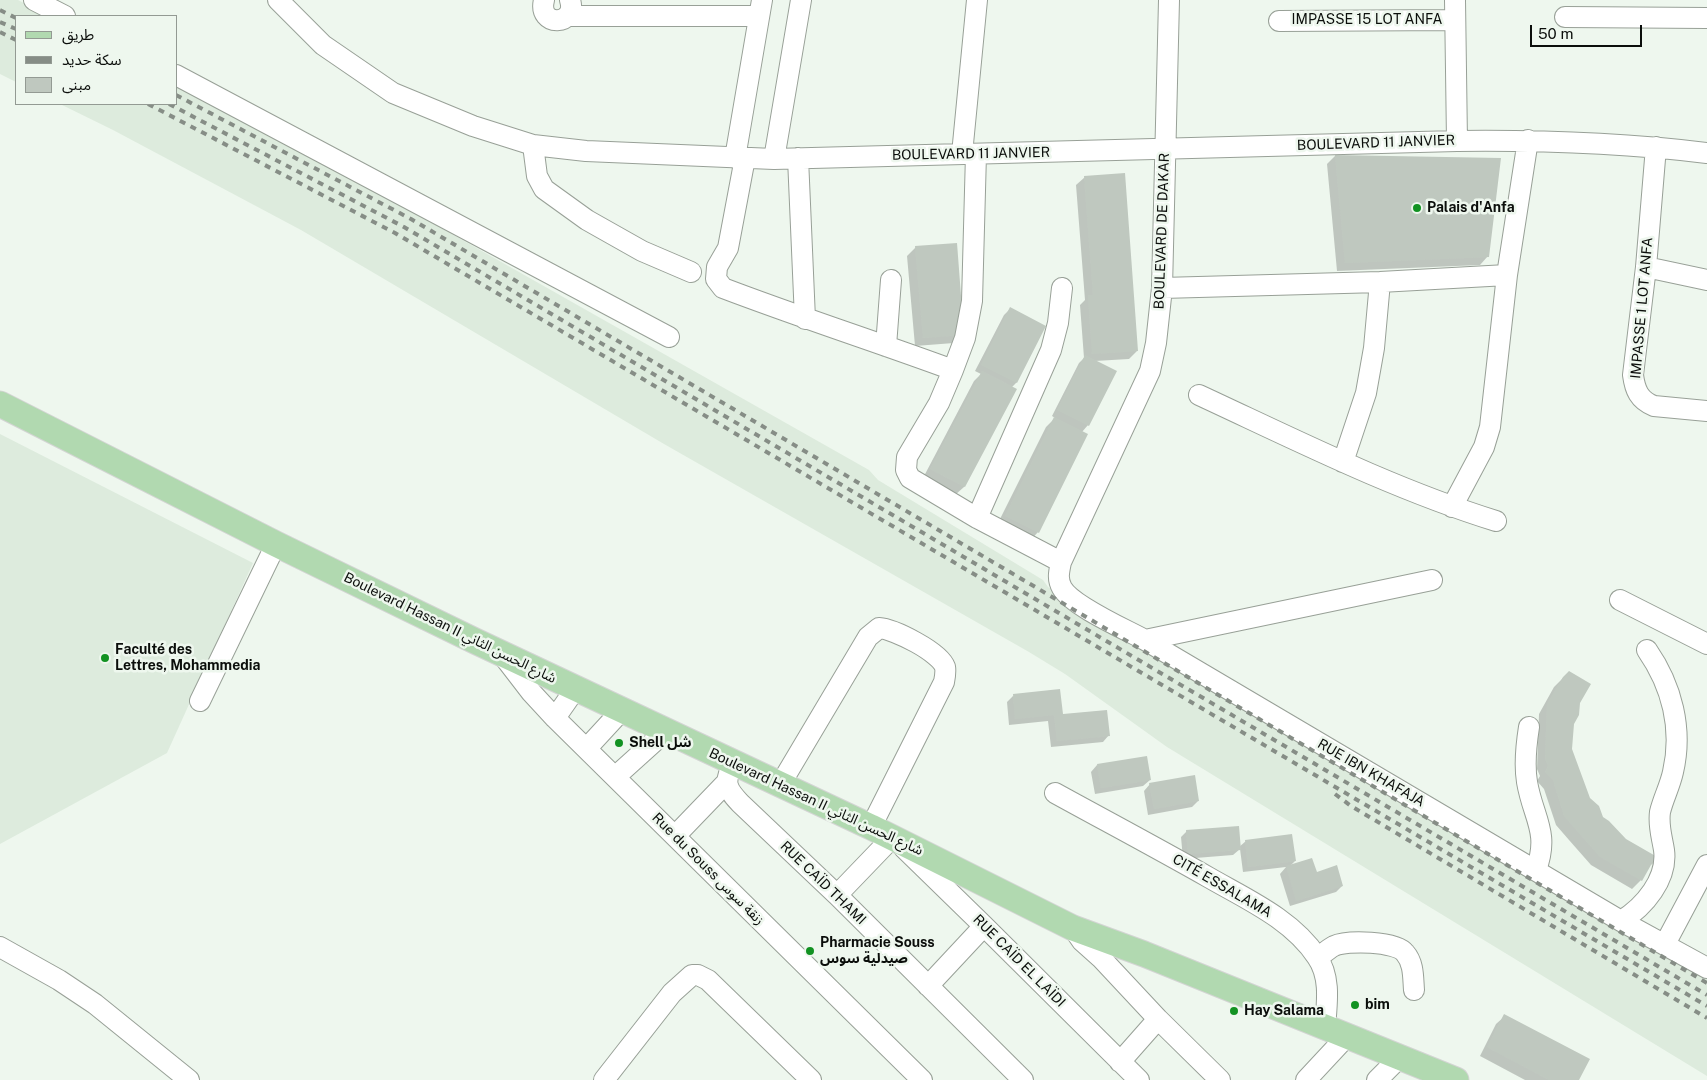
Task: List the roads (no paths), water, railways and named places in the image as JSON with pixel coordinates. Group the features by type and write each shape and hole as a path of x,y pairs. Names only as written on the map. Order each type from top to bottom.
{"main road":[{"name":"Boulevard Hassan II شارع الحسن الثاني","path":"0,404 276,544 666,731 730,773 780,785 888,836 1073,928 1144,954 1454,1080"}],"street":[{"path":"34,0 63,15"},
{"name":"BOULEVARD 11 JANVIER","path":"278,0 323,45 392,94 473,126 533,145 586,151 774,159 1528,140 1608,143 1707,153"},
{"path":"544,0 543,10 548,18 558,20 568,8 761,8 728,248 717,267 716,279 723,288 805,319 953,370"},
{"path":"774,159 801,0"},
{"path":"977,0 969,154 972,301 965,338 953,370 939,403 907,457 906,470 910,478 977,518 1060,562"},
{"name":"BOULEVARD DE DAKAR","path":"1060,562 1150,371 1156,343 1162,288 1169,0"},
{"path":"1455,10 1457,141"},
{"name":"IMPASSE 15 LOT ANFA","path":"1279,21 1375,19 1455,10"},
{"path":"1565,17 1707,18"},
{"path":"178,77 669,337"},
{"path":"1452,508 1484,447 1490,427 1507,275 1528,140"},
{"path":"533,145 537,176 544,189 587,220 642,251 691,272"},
{"name":"IMPASSE 1 LOT ANFA","path":"1656,147 1646,267 1633,375 1636,390 1647,404 1707,411"},
{"path":"798,158 805,319"},
{"path":"1646,267 1707,280"},
{"path":"1162,288 1380,282 1507,275"},
{"path":"886,346 891,280"},
{"path":"1343,462 1366,393 1374,348 1380,282"},
{"path":"977,518 1051,350 1058,322 1062,288"},
{"path":"1199,395 1343,462 1452,508 1496,521"},
{"path":"200,701 276,544"},
{"name":"RUE IBN KHAFAJA","path":"1060,562 1058,578 1068,596 1146,640 1621,921 1707,968"},
{"path":"1146,640 1432,580"},
{"path":"1620,600 1707,644"},
{"path":"780,785 868,637 879,628 894,631 933,653 945,666 944,682 887,843 836,895"},
{"path":"1621,921 1647,900 1663,866 1664,850 1660,833 1660,812 1669,787 1676,757 1676,727 1670,694 1647,650"},
{"name":"Rue du Souss زنقة سوس","path":"500,652 555,718 922,1080"},
{"path":"555,718 576,688"},
{"path":"587,748 622,710"},
{"path":"1529,727 1526,754 1527,782 1542,838 1540,859 1536,870"},
{"path":"615,777 666,731"},
{"path":"675,836 730,773"},
{"name":"RUE CAÏD THAMI","path":"730,773 731,792 740,803 1023,1080"},
{"name":"CITÉ ESSALAMA","path":"1055,793 1282,921 1303,940 1318,958 1326,976 1328,1001 1324,1027"},
{"name":"RUE CAÏD EL LAÏDI","path":"888,836 904,848 1139,1080"},
{"path":"1665,944 1707,865"},
{"path":"928,986 984,926"},
{"path":"1073,928 1082,941 1101,958 1158,1019 1220,1080"},
{"path":"1318,958 1334,946 1346,943 1389,945 1404,951 1411,963 1414,990"},
{"path":"0,947 59,980 95,1004 189,1080"},
{"path":"604,1080 672,993 692,975 708,980 811,1080"},
{"path":"1120,1062 1158,1019"},
{"path":"1306,1080 1348,1036"},
{"path":"1377,1080 1400,1057"}],"railway":[{"path":"0,10 15,18"},
{"path":"0,22 15,29"},
{"path":"0,32 15,40"},
{"path":"178,96 411,219 1707,983"},
{"path":"150,105 395,233 1707,1006"},
{"path":"171,105 404,227 1707,995"},
{"path":"1335,794 1351,806 1707,1018"}],"place":[{"name":"Palais d'Anfa","path":"1417,208"},
{"name":"Faculté des Lettres, Mohammedia","path":"105,658"},
{"name":"Shell شل","path":"619,743"},
{"name":"Pharmacie Souss صيدلية سوس","path":"810,951"},
{"name":"bim","path":"1355,1005"},
{"name":"Hay Salama","path":"1234,1011"}]}
